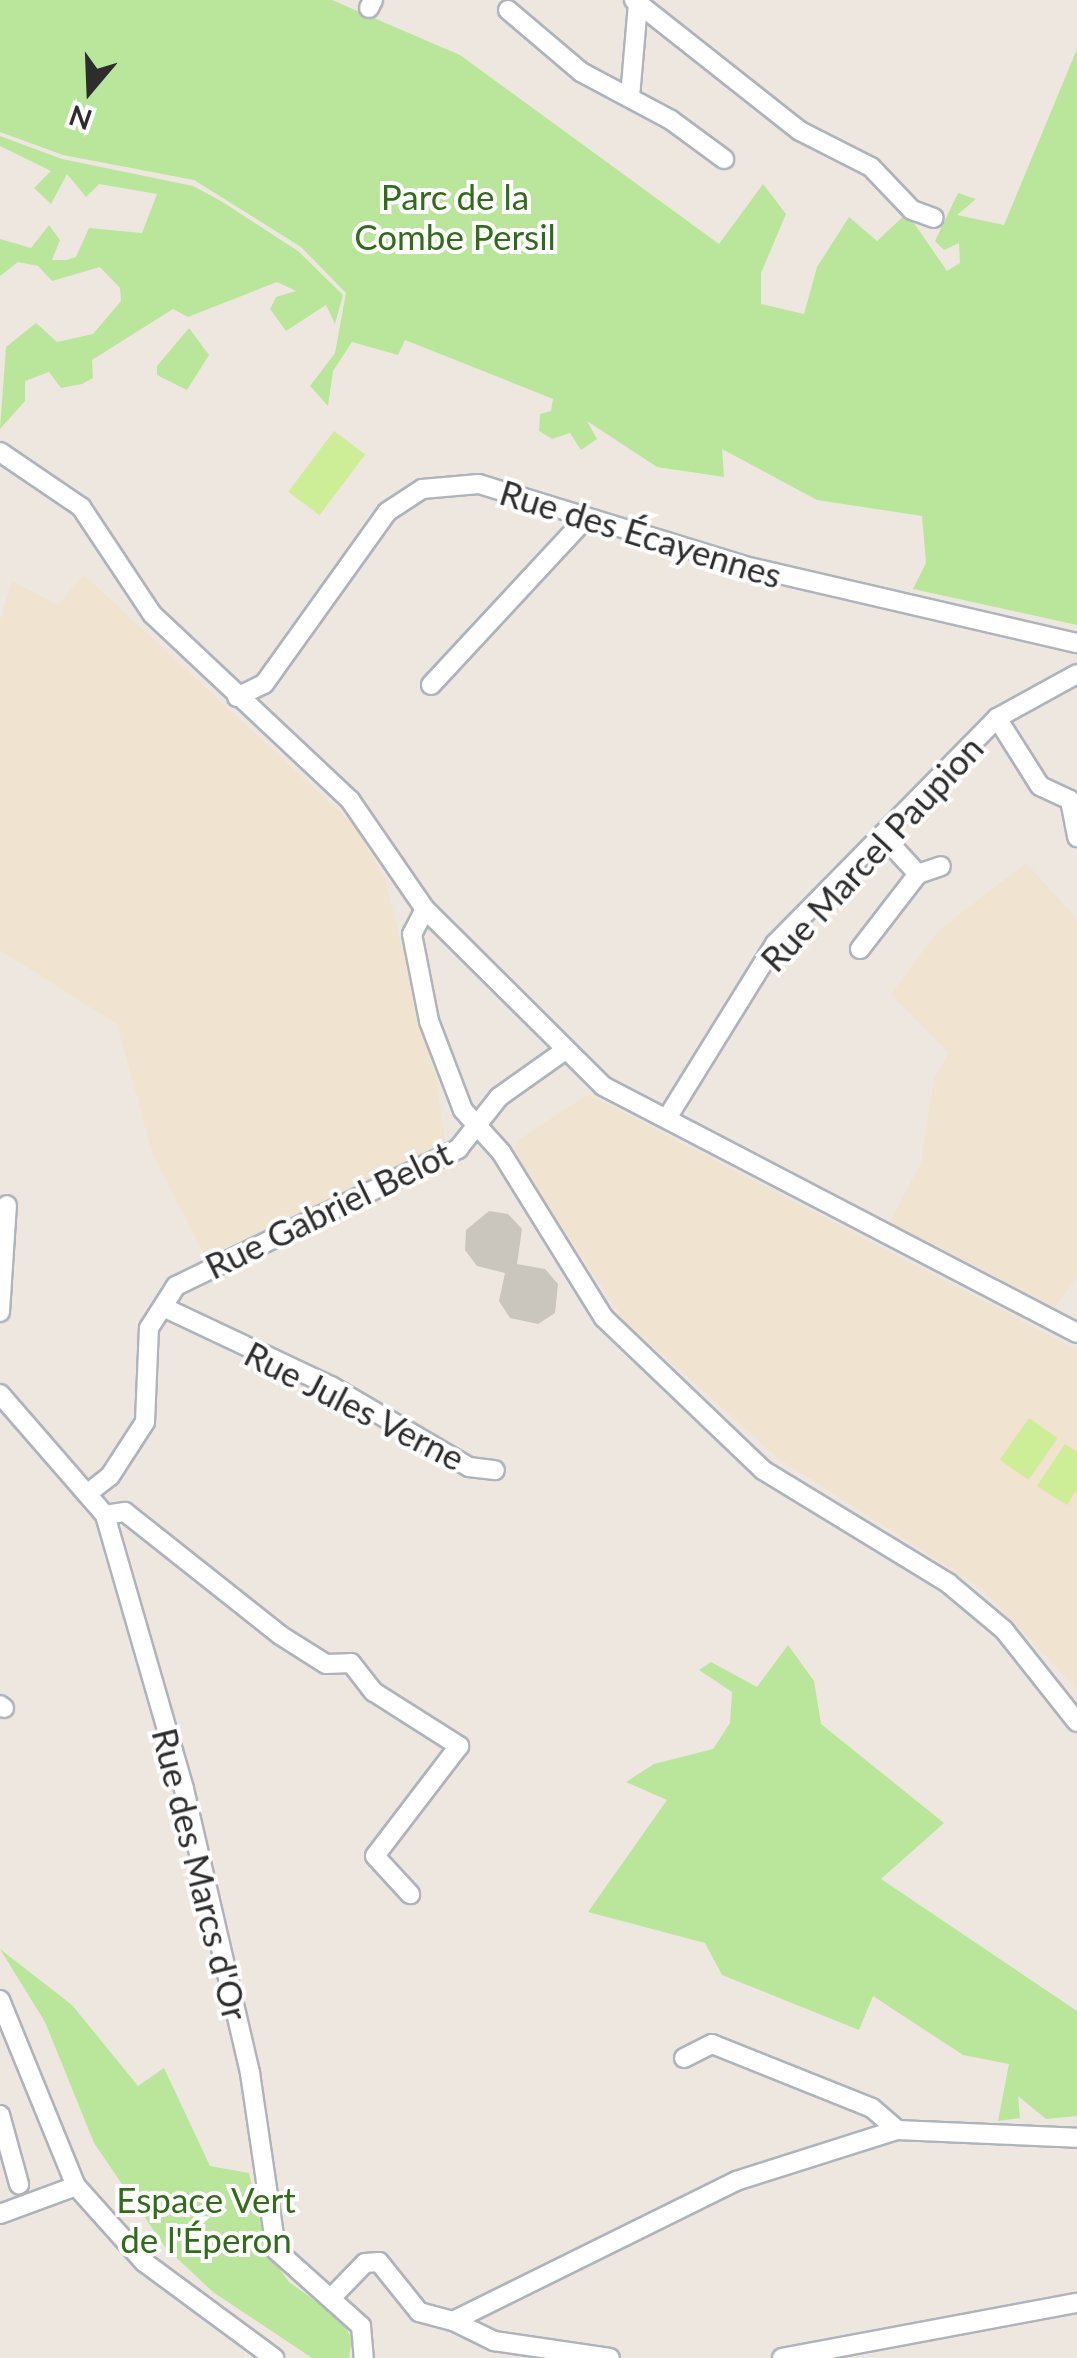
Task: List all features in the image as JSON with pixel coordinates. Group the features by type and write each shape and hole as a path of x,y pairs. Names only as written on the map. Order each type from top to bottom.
{"street":[{"path":"630,98 636,2"},
{"path":"636,2 800,130 871,167 912,210 934,218"},
{"path":"508,10 581,72 724,158"},
{"path":"0,452 81,508 139,600 350,800 425,909 603,1086 1077,1333"},
{"name":"Rue des Écayennes","path":"237,697 264,684 360,545 422,488 479,484 900,606 1077,643"},
{"path":"430,685 586,518"},
{"name":"Rue Marcel Paupion","path":"667,1118 775,944 998,718 1077,674"},
{"path":"998,718 1040,786 1074,797 1077,837"},
{"path":"882,835 918,874"},
{"path":"860,949 918,874 940,866"},
{"path":"425,909 412,934 429,1021 476,1132 501,1152 604,1318 763,1470 948,1583 1004,1630 1077,1722"},
{"name":"Rue Gabriel Belot","path":"87,1494 110,1476 146,1422 149,1328 176,1286 206,1266 458,1149 476,1132 499,1096 564,1051"},
{"path":"0,1312 7,1205"},
{"name":"Rue Jules Verne","path":"163,1307 331,1386 469,1468 495,1470"},
{"name":"Rue des Marcs d'Or","path":"0,1394 105,1515 184,1789 250,2073 276,2250 333,2296 361,2326 364,2358"},
{"path":"105,1515 124,1512 280,1635 326,1664 351,1663 374,1692 459,1746 375,1856 410,1894"},
{"path":"0,2000 76,2186 144,2262 274,2358"},
{"path":"684,2058 712,2044 872,2108 897,2130"},
{"path":"0,2116 20,2184"},
{"path":"453,2322 736,2180 897,2130 1077,2138"},
{"path":"0,2214 76,2186"},
{"path":"333,2296 365,2263 379,2262 419,2312 494,2341 610,2358"},
{"path":"782,2358 1077,2304"}],"shaded area":[{"path":"84,575 356,827 385,880 435,1074 445,1138 439,1149 205,1257 152,1152 117,1024 0,950 0,621 12,581 58,605"},
{"path":"1026,863 1077,919 1077,1278 1055,1307 890,1222 921,1163 934,1078 949,1053 891,994 938,931"},
{"path":"588,1094 1077,1350 1077,1689 981,1588 778,1458 623,1319 514,1154 517,1141"}],"green space":[{"name":"Parc de la Combe Persil","path":"0,0 332,0 460,55 719,244 763,184 786,214 761,273 761,304 804,314 817,267 849,217 877,241 907,213 947,271 960,263 959,243 944,250 935,241 958,193 976,199 957,215 1004,225 1077,49 1077,625 913,589 926,563 922,516 817,500 722,449 724,477 657,467 587,421 597,439 581,450 570,433 552,439 539,431 540,414 551,411 553,399 405,340 398,355 352,342 333,371 328,406 310,386 335,353 346,293 301,247 194,180 63,155 0,132"},
{"path":"0,136 62,159 193,186 221,201 298,251 343,295 335,324 326,305 286,331 270,309 276,297 296,291 277,282 188,317 173,309 92,360 93,378 82,384 61,388 49,372 25,381 25,401 0,429 6,347 36,323 57,342 93,334 121,301 120,288 100,267 52,281 38,266 18,262 0,276 0,239 31,248 49,225 60,240 52,260 66,260 76,257 89,228 142,233 157,194 99,184 86,197 67,174 51,204 34,188 51,171 0,146"},
{"path":"189,328 209,355 187,390 157,375 157,366"},
{"path":"334,431 365,454 319,515 288,492"},
{"path":"1029,1418 1058,1438 1028,1480 1000,1460"},
{"path":"1065,1444 1077,1452 1077,1489 1067,1505 1037,1486"},
{"path":"788,1645 814,1681 821,1724 944,1823 881,1879 1077,2011 1077,2116 1046,2119 1018,2096 1020,2118 998,2121 1009,2064 963,2055 873,1996 859,2030 722,1975 705,1943 588,1912 667,1800 626,1782 654,1764 713,1749 730,1723 732,1692 699,1670 711,1662 757,1687"},
{"name":"Espace Vert de l'Éperon","path":"0,1949 72,2005 138,2086 164,2068 210,2166 249,2173 267,2252 289,2282 341,2319 352,2339 349,2358 312,2358 213,2292 165,2247 94,2143 45,2022"}],"building":[{"path":"489,1211 508,1214 522,1229 517,1264 545,1269 558,1284 555,1313 538,1324 510,1318 499,1301 505,1273 477,1266 465,1250 466,1230"}]}
